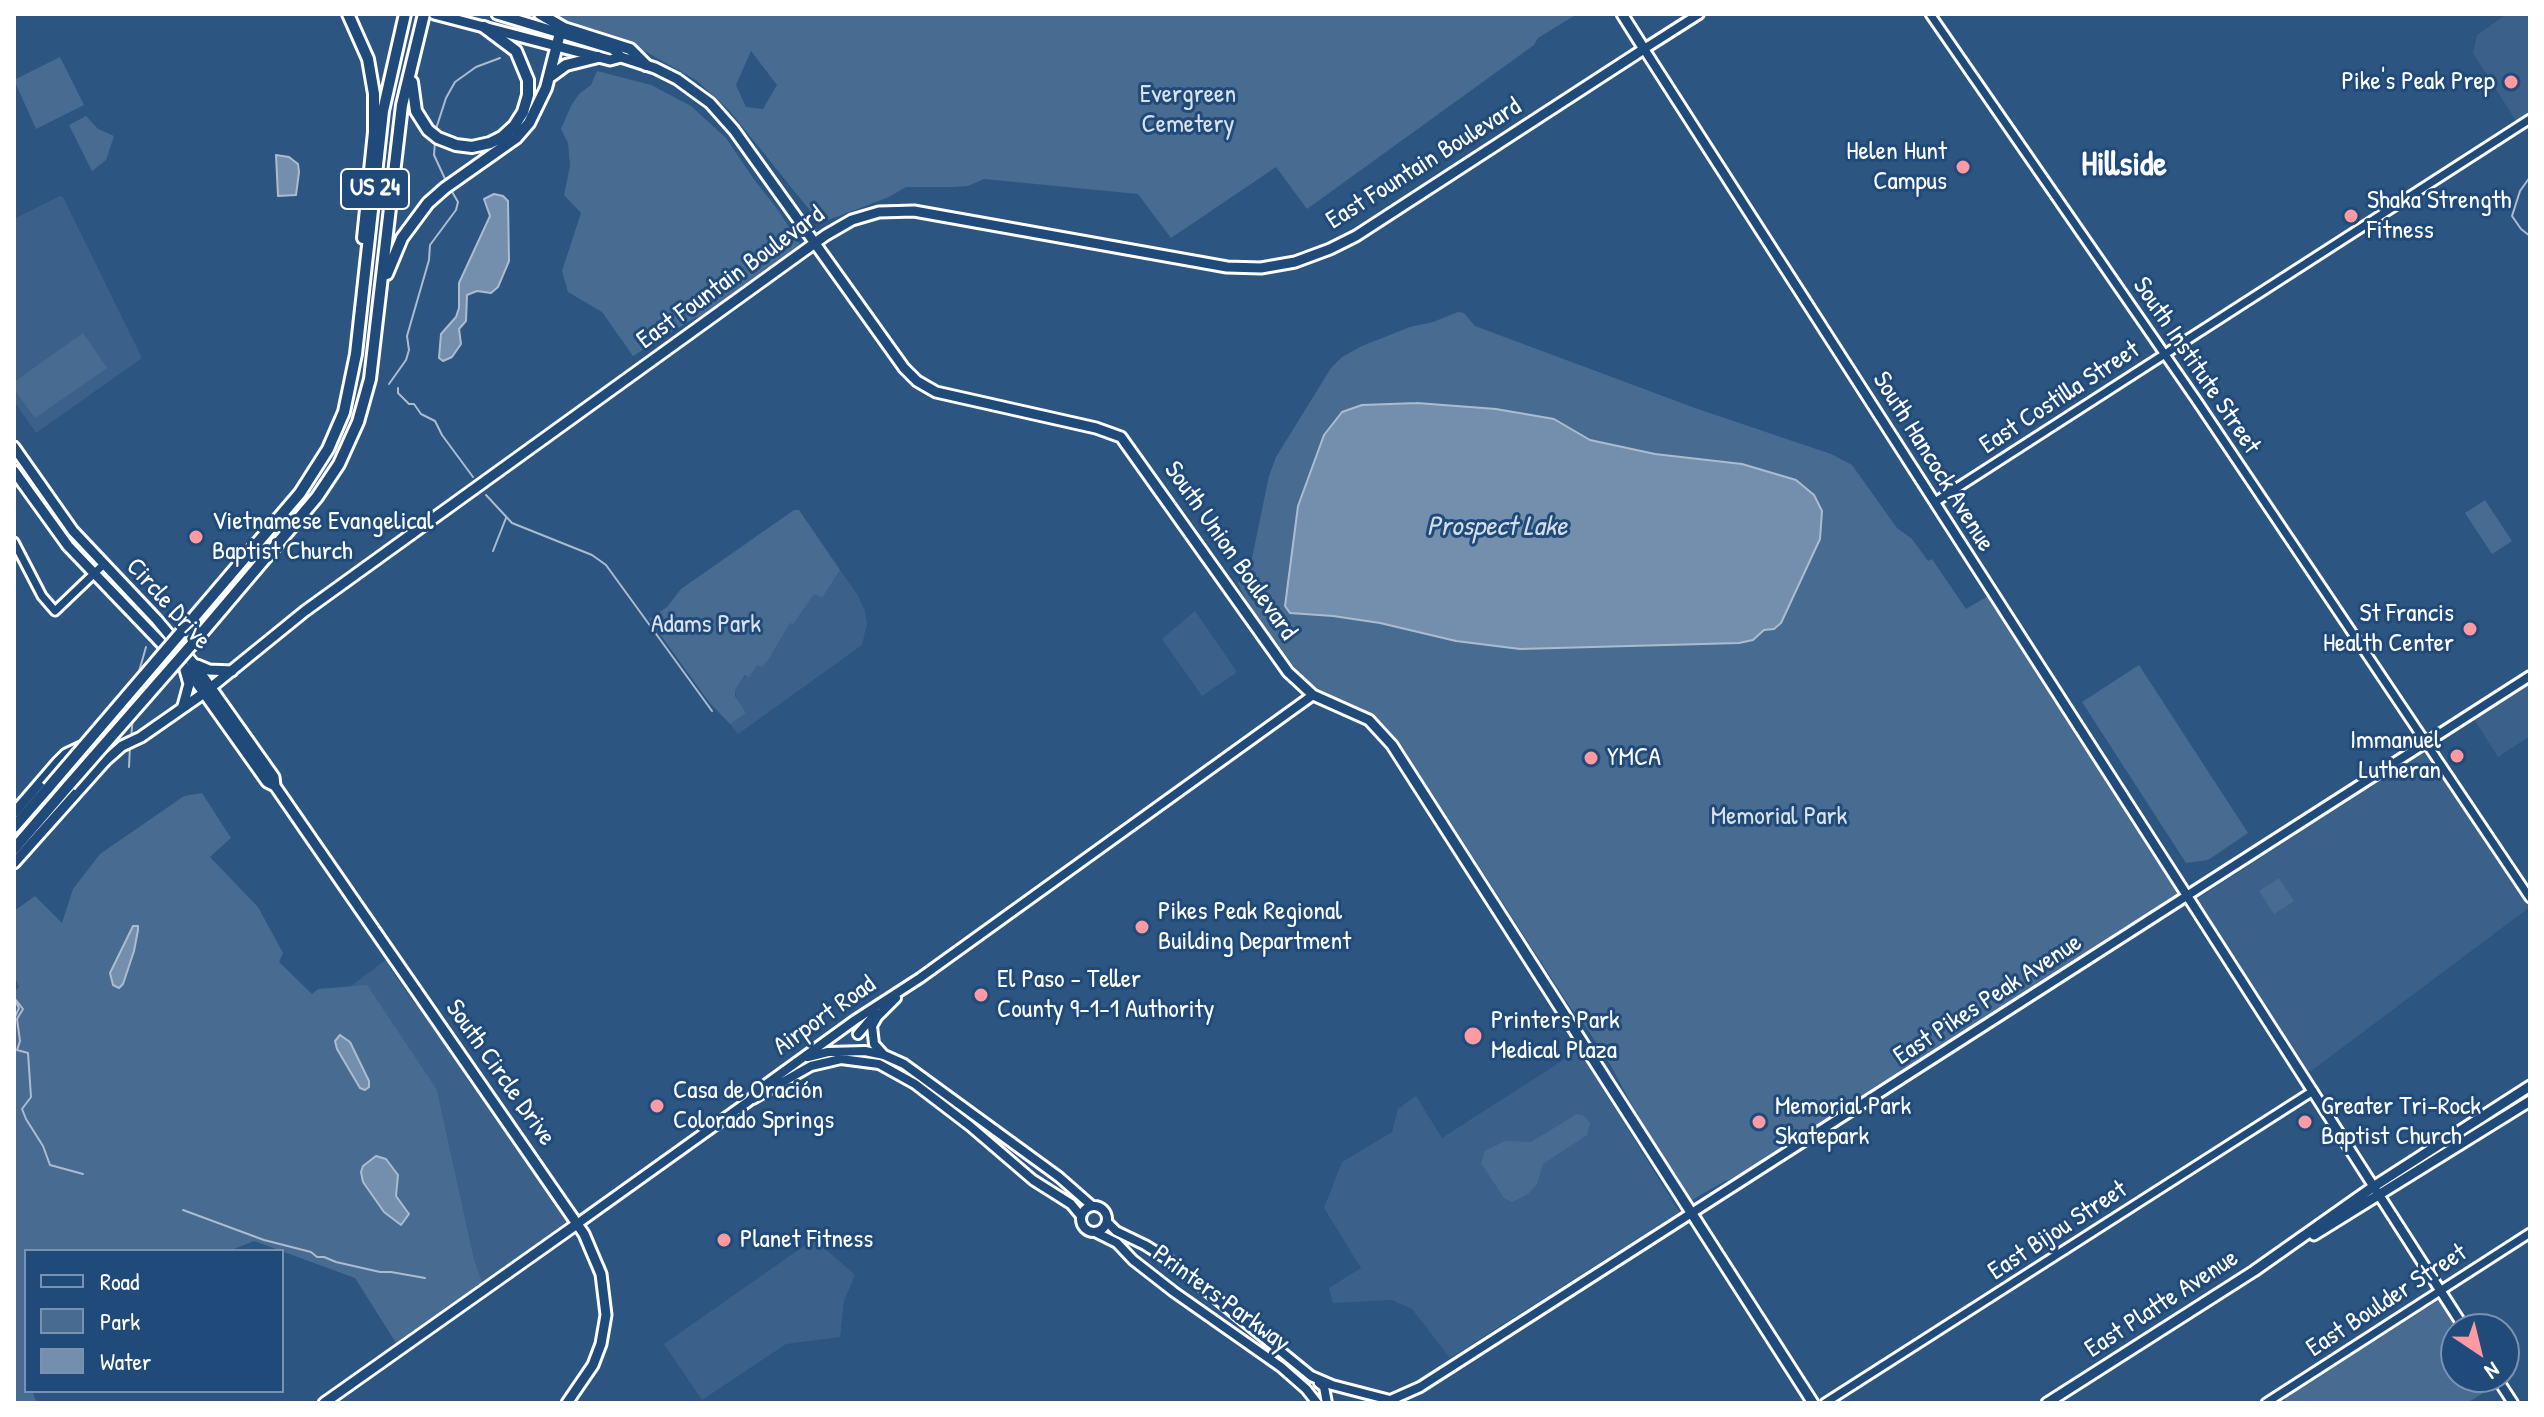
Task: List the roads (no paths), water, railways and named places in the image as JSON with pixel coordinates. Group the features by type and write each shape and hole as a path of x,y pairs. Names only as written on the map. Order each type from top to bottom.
{"highway":[{"path":"348,14 368,59 374,94 374,132 356,321 356,354"},
{"name":"US 24","path":"14,827 312,477 339,424 356,354 380,135 405,14"},
{"name":"US 24","path":"14,849 309,508 346,450 358,422 370,379 402,105 424,14"},
{"path":"540,14 564,28 630,49 646,65"},
{"path":"413,56 414,106 424,124 433,134 450,144 472,147 490,143 508,132 520,119 528,95 526,71 516,51 484,27"},
{"path":"380,295 402,238 423,209 445,188 522,131 539,106 550,78 560,33"},
{"path":"550,78 566,65 598,57"}],"main road":[{"name":"South Union Boulevard","path":"434,14 610,60 621,57"},
{"name":"South Union Boulevard","path":"497,14 613,49 621,57 677,79 717,110 904,368 917,381 936,392 1096,428 1121,437 1288,672 1313,695 1362,716 1385,736 1813,1403"},
{"path":"1622,14 1644,49"},
{"name":"East Fountain Boulevard","path":"14,863 102,758 119,746 141,737 208,690 285,624 852,220 879,212 901,210 1227,267 1261,268 1295,262 1320,254 1356,236 1699,14"},
{"name":"South Hancock Avenue","path":"1644,49 2455,1313"},
{"name":"Circle Drive","path":"14,447 64,520 157,620 208,690"},
{"name":"Circle Drive","path":"14,471 55,530 93,574 188,664"},
{"path":"183,707 189,684 188,664 209,670 232,671"},
{"name":"East Pikes Peak Avenue","path":"1387,1402 1420,1387 2530,676"},
{"name":"South Circle Drive","path":"208,690 267,782 275,786 577,1224 598,1265 604,1285 606,1315 601,1344 593,1365 567,1403"},
{"name":"Airport Road","path":"324,1403 1313,695"},
{"name":"East Fountain Boulevard","path":"14,813 66,754 85,745 119,746"},
{"path":"908,986 874,1021 871,1030 874,1044 884,1055 922,1076 1059,1177 1096,1206 1107,1215 1107,1222 1094,1233 1081,1224 1081,1216 1087,1207 1096,1206"},
{"path":"858,1034 868,1019 893,1001"},
{"path":"856,1055 861,1017"},
{"path":"796,1063 828,1052 884,1055"},
{"path":"749,1101 811,1066 856,1055 906,1077 1033,1180 1071,1204 1081,1216"},
{"name":"East Platte Avenue","path":"2047,1403 2300,1240 2307,1239 2530,1086"},
{"name":"East Platte Avenue","path":"2376,1192 2530,1101"},
{"name":"Printers Parkway","path":"1107,1222 1116,1231 1169,1260 1311,1376 1324,1387 1327,1403"},
{"name":"Printers Parkway","path":"1094,1233 1117,1243 1133,1260 1174,1292 1281,1367 1317,1403"},
{"name":"Printers Parkway","path":"1311,1376 1387,1402"}],"street":[{"name":"South Institute Street","path":"1930,14 2165,354 2530,898"},
{"name":"East Costilla Street","path":"1935,502 2530,119"},
{"path":"14,542 42,596 55,611 103,565"},
{"name":"East Bijou Street","path":"1825,1403 2313,1091"},
{"name":"East Boulder Street","path":"2266,1403 2530,1233"}],"water":[{"path":"276,155 289,157 298,164 296,195 278,196"},
{"path":"494,194 508,201 509,261 498,287 491,293 477,291 467,295 466,321 459,329 461,344 452,357 443,361 439,358 441,334 456,317 459,283 490,216 484,199"},
{"name":"Prospect Lake","path":"1417,403 1496,409 1554,419 1590,440 1655,454 1742,464 1796,480 1814,495 1822,511 1820,539 1781,623 1774,629 1764,630 1753,640 1739,643 1520,649 1456,641 1380,623 1290,613 1285,606 1298,506 1324,435 1342,412 1362,405"},
{"path":"133,926 138,926 134,951 119,988 113,985 110,973"},
{"path":"340,1035 350,1042 369,1081 369,1087 365,1090 360,1088 337,1049 335,1041"},
{"path":"376,1156 386,1159 398,1175 396,1196 409,1214 401,1225 384,1212 363,1182 363,1166"}],"waterway":[{"path":"435,132 446,98 455,82 476,67 500,58"},
{"path":"435,142 434,155 446,181"},
{"path":"2530,177 2520,191 2512,216 2530,236"},
{"path":"389,384 406,360 409,350 407,336 429,260 430,245 456,210 458,202 451,190"},
{"path":"398,388 398,393 409,404 414,404 421,414 435,421 473,477"},
{"path":"486,495 512,523 592,555 606,565 712,711"},
{"path":"493,551 506,518"},
{"path":"138,675 146,647"},
{"path":"131,738 133,717"},
{"path":"129,767 130,745"},
{"path":"14,998 19,1008 14,1019"},
{"path":"16,1000 23,1009 17,1019 20,1041 17,1050 28,1053 31,1097 22,1109 50,1165 83,1174"},
{"path":"183,1210 264,1240 311,1252 317,1257 380,1272 425,1278"}],"place":[{"name":"Pike's Peak Prep","path":"2511,82"},
{"name":"Helen Hunt Campus","path":"1963,167"},
{"name":"Shaka Strength Fitness","path":"2351,216"},
{"name":"Vietnamese Evangelical Baptist Church","path":"196,537"},
{"name":"St Francis Health Center","path":"2470,629"},
{"name":"Immanuel Lutheran","path":"2457,756"},
{"name":"YMCA","path":"1591,758"},
{"name":"Pikes Peak Regional Building Department","path":"1142,927"},
{"name":"El Paso - Teller County 9-1-1 Authority","path":"981,995"},
{"name":"Printers Park Medical Plaza","path":"1473,1036"},
{"name":"Casa de Oración Colorado Springs","path":"657,1106"},
{"name":"Memorial Park Skatepark","path":"1759,1122"},
{"name":"Greater Tri-Rock Baptist Church","path":"2305,1122"},
{"name":"Planet Fitness","path":"724,1240"}],"district":[{"name":"Hillside","path":"2124,166"}],"park label":[{"name":"Evergreen Cemetery","path":"1188,110"},
{"name":"Adams Park","path":"706,625"},
{"name":"Memorial Park","path":"1779,817"}]}
